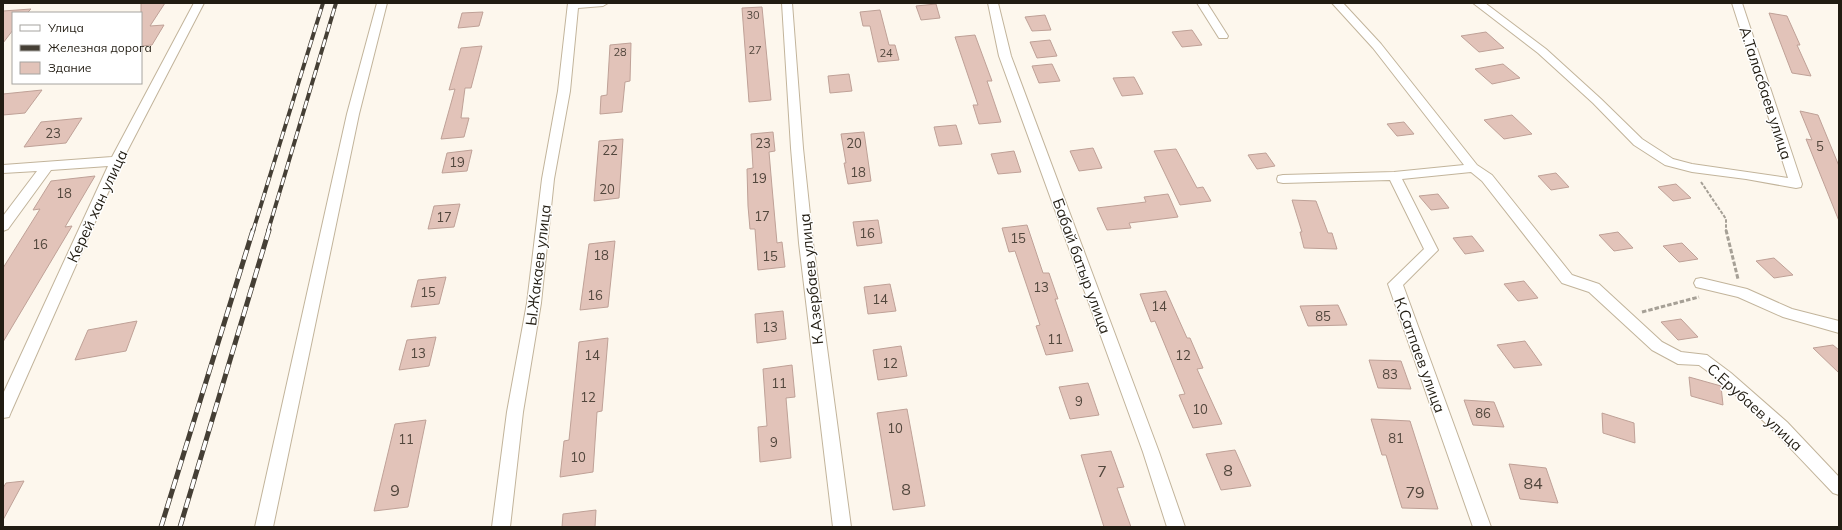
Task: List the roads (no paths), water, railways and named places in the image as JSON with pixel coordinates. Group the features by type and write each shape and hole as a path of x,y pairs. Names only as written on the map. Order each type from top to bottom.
{"street":[{"name":"Керей хан улица","path":"3,412 116,160 199,3"},
{"path":"264,527 353,114 382,3"},
{"path":"573,4 603,3"},
{"name":"К.Азербаев улица","path":"787,3 791,31 797,147 815,322 842,527"},
{"name":"Бабай батыр улица","path":"993,3 1005,56 1148,445 1176,527"},
{"path":"1202,3 1223,36"},
{"path":"1336,3 1377,46 1473,168"},
{"name":"А.Таласбаев улица","path":"1478,3 1542,51 1597,101 1638,142 1669,162 1692,168 1746,175 1796,184 1737,3"},
{"name":"Ы.Жакаев улица","path":"500,527 515,412 534,303 548,179 564,91 573,4"},
{"path":"3,169 116,160"},
{"path":"3,226 47,166"},
{"path":"1283,179 1394,176 1473,168"},
{"name":"С.Ерубаев улица","path":"1473,168 1486,178 1567,279 1594,288 1657,346 1678,358 1702,359 1726,377 1781,427 1839,488"},
{"name":"К.Сатпаев улица","path":"1394,176 1431,250 1395,284 1482,527"},
{"path":"1701,283 1742,293 1788,312 1839,327"}],"railway":[{"path":"253,231 323,3"},
{"path":"268,231 336,3"},
{"path":"161,527 253,230"},
{"path":"180,527 269,230"}]}
